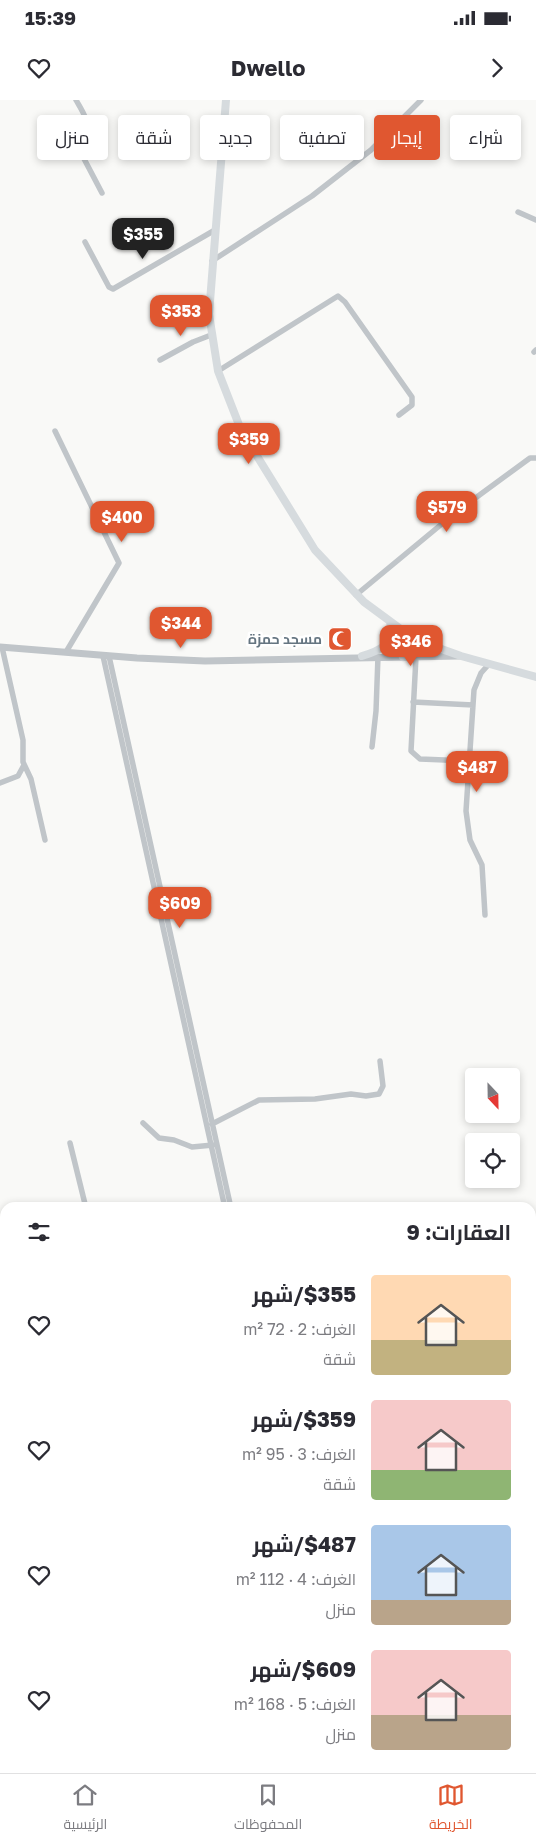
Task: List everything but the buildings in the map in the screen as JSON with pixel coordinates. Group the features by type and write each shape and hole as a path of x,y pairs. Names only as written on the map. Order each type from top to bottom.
{"main road":[{"path":"226,100 212,261 211,335 218,371 241,430 315,550 356,595 390,622 410,634 461,656 536,677"},
{"path":"385,647 391,635 390,622"},
{"path":"362,656 410,634"},
{"path":"403,657 410,649 410,634"}],"street":[{"path":"76,100 88,125 87,132 80,146 81,153 102,193"},
{"path":"212,261 320,190 371,150 421,100"},
{"path":"518,212 536,220"},
{"path":"84,242 109,287 113,289 215,230"},
{"path":"218,371 338,296 345,302 412,397 412,405 399,415"},
{"path":"160,360 193,342 211,335"},
{"path":"55,431 119,564 66,652"},
{"path":"356,595 455,513 530,458 536,458"},
{"path":"45,840 31,779 24,765 23,740 1,647 106,656 230,661 362,656 461,656"},
{"path":"106,656 212,1124 214,1145 229,1202"},
{"path":"106,656 214,1145 224,1202"},
{"path":"372,747 378,656"},
{"path":"416,656 410,747 413,754 420,759 469,762"},
{"path":"485,915 482,861 470,840 466,810 476,684 489,664"},
{"path":"413,702 473,705"},
{"path":"0,783 18,776 24,765"},
{"path":"212,1124 259,1100 315,1099 351,1094 366,1096 378,1094 384,1086 380,1061"},
{"path":"143,1123 159,1138 174,1140 192,1147 214,1145"},
{"path":"70,1143 85,1202"}],"place":[{"name":"مسجد حمزة","path":"340,639"}]}
